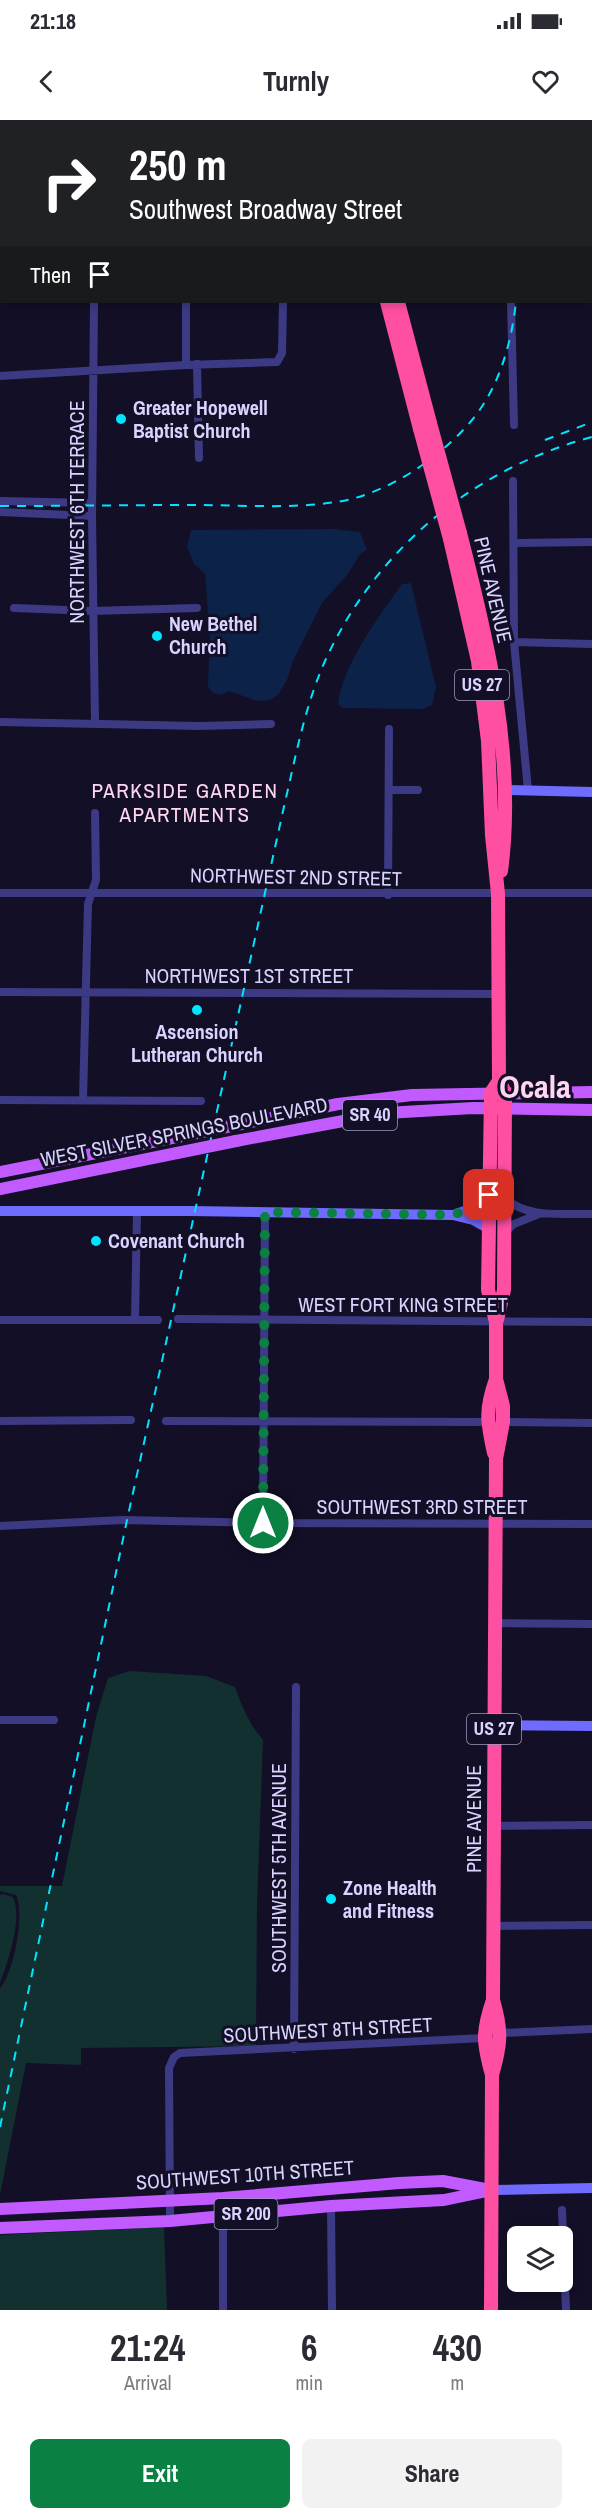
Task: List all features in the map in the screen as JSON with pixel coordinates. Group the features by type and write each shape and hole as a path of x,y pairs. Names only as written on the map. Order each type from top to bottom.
{"highway":[{"name":"PINE AVENUE","path":"387,303 425,426 492,678 504,789 506,835 498,894"},
{"name":"PINE AVENUE","path":"398,303 425,426"},
{"name":"PINE AVENUE","path":"455,536 482,688 488,741 492,835 498,894 499,1089 505,1109 504,1290 496,1322 496,1379 503,1406 503,1422 496,1459 494,1623 493,2000 501,2032 500,2047 492,2075 491,2310"},
{"name":"PINE AVENUE","path":"496,1322 488,1290 489,1195 491,1109 499,1089"},
{"name":"PINE AVENUE","path":"496,1379 488,1403 487,1422 496,1459"},
{"name":"PINE AVENUE","path":"492,2075 484,2047 484,2025 493,2000"}],"main road":[{"name":"WEST SILVER SPRINGS BOULEVARD","path":"0,1172 363,1100 499,1089 592,1092"},
{"name":"WEST SILVER SPRINGS BOULEVARD","path":"0,1189 386,1113 491,1109 592,1110"},
{"name":"SOUTHWEST 10TH STREET","path":"1,2209 223,2198 337,2187 437,2181 492,2190"},
{"name":"SOUTHWEST 10TH STREET","path":"0,2228 170,2221 331,2206 444,2200 492,2190"}],"street":[{"name":"NORTHWEST 6TH TERRACE","path":"94,303 92,611 95,723"},
{"path":"186,303 186,365"},
{"path":"0,376 197,364 278,362 282,353 283,303"},
{"path":"511,303 514,425"},
{"path":"197,364 199,459"},
{"path":"513,481 514,642 528,790"},
{"path":"0,501 92,503"},
{"path":"0,512 92,516"},
{"path":"514,543 592,542"},
{"path":"14,608 92,611 197,608"},
{"path":"514,642 592,644"},
{"path":"0,722 271,724"},
{"path":"388,895 389,729"},
{"path":"504,789 592,792"},
{"path":"390,790 418,790"},
{"path":"83,1100 88,904 96,880 95,813"},
{"name":"NORTHWEST 2ND STREET","path":"0,893 238,892 388,895 592,893"},
{"name":"NORTHWEST 1ST STREET","path":"0,993 498,994"},
{"path":"0,1100 201,1101"},
{"path":"453,1215 481,1205 489,1195"},
{"path":"505,1198 515,1206 541,1213 592,1214"},
{"path":"0,1211 453,1215 473,1220 489,1229"},
{"path":"135,1320 137,1211"},
{"path":"263,1523 265,1212"},
{"path":"505,1232 515,1223 541,1213"},
{"name":"WEST FORT KING STREET","path":"178,1319 592,1322"},
{"path":"0,1320 158,1320"},
{"path":"0,1421 131,1420"},
{"path":"166,1421 487,1422"},
{"path":"503,1422 592,1423"},
{"name":"SOUTHWEST 3RD STREET","path":"0,1526 123,1520 263,1523 592,1524"},
{"path":"494,1623 592,1624"},
{"name":"SOUTHWEST 5TH AVENUE","path":"294,2049 296,1687"},
{"path":"0,1720 54,1720"},
{"path":"494,1725 592,1725"},
{"path":"494,1826 592,1825"},
{"path":"493,1926 592,1925"},
{"path":"501,2032 592,2028"},
{"name":"SOUTHWEST 8TH STREET","path":"170,2201 170,2068 174,2057 180,2054 484,2038"},
{"name":"SOUTHWEST 10TH STREET","path":"492,2190 592,2188"},
{"path":"223,2198 223,2310"},
{"path":"170,2201 170,2221"},
{"path":"331,2206 332,2310"},
{"path":"562,2210 566,2310"}],"green space":[{"path":"130,1671 206,1676 235,1687 243,1708 263,1740 257,1904 256,2046 81,2048 81,2065 26,2063 0,2195 0,1988 14,1957 19,1915 16,1895 0,1891 0,1886 62,1886 96,1717 108,1678"},
{"path":"0,1895 13,1897 16,1916 13,1940 0,1983"},
{"path":"164,2227 167,2310 0,2310 0,2235"}],"water":[{"path":"335,529 360,532 367,550 361,553 347,575 322,603 278,695 270,700 257,701 229,691 222,695 213,693 208,687 210,637 205,574 194,564 187,547 191,530"},
{"path":"411,583 436,687 432,705 423,709 342,708 338,704 341,689 354,657 402,584"}],"railway":[{"path":"0,506 301,505 336,502 376,491 397,481 436,455 453,440 481,408 495,383 505,357 516,303"},
{"path":"545,440 592,422"},
{"path":"0,2127 127,1520 285,802 312,695 325,661 346,621 372,583 401,549 433,519 469,492 507,470 548,451 592,437"}],"place":[{"name":"Greater Hopewell Baptist Church","path":"121,419"},
{"name":"New Bethel Church","path":"157,636"},
{"name":"Ascension Lutheran Church","path":"197,1010"},
{"name":"Covenant Church","path":"96,1241"},
{"name":"Zone Health and Fitness","path":"331,1899"}],"district":[{"name":"PARKSIDE GARDEN APARTMENTS","path":"185,803"},
{"name":"Ocala","path":"535,1087"}],"route":[{"path":"263,1523 265,1212 453,1215 481,1205 489,1195"}]}
